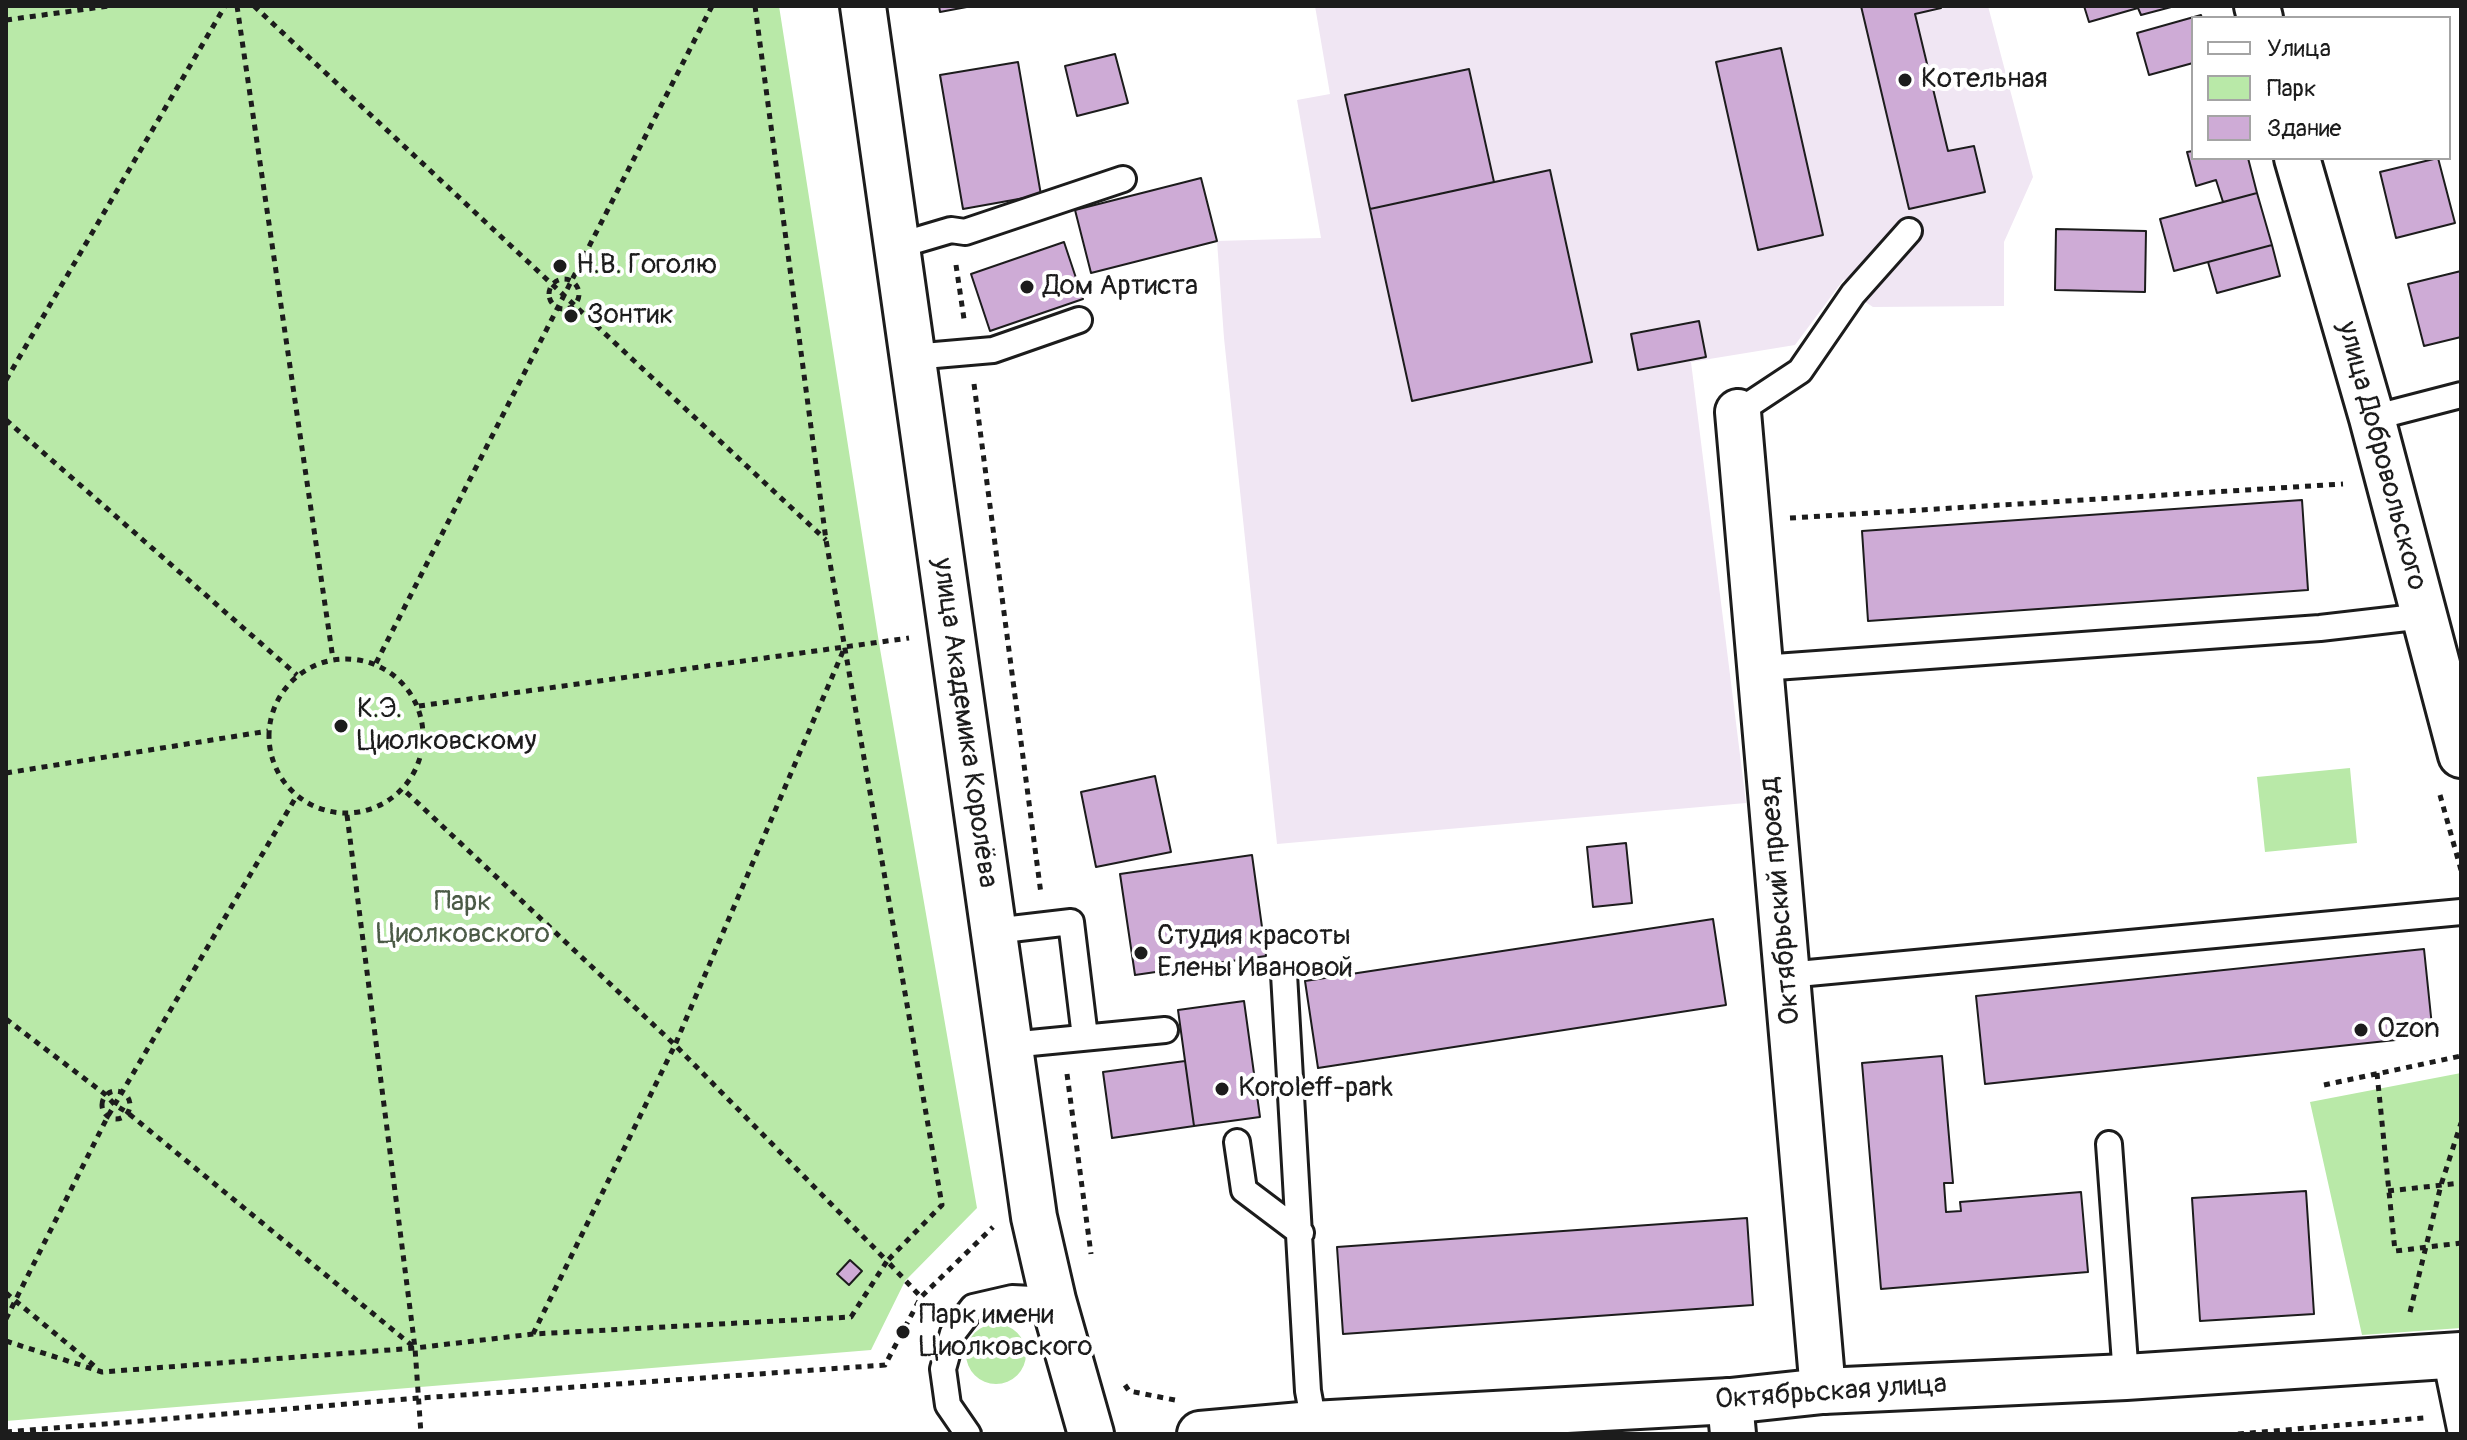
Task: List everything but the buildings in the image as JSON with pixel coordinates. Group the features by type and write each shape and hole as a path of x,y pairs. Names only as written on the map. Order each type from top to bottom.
{"street":[{"name":"улица Академика Королёва","path":"863,6 1034,1217 1053,1300 1091,1434"},
{"name":"улица Добровольского","path":"2298,160 2372,418 2461,755"},
{"name":"Октябрьский проезд","path":"1738,412 1823,1391"},
{"name":"Октябрьская улица","path":"1200,1434 1731,1418 1823,1391 2126,1377 2453,1356"}],"lane":[{"path":"897,246 951,230 965,232 1123,179"},
{"path":"1738,412 1800,371 1853,294 1909,231"},
{"path":"912,357 993,350 1079,320"},
{"path":"2372,418 2461,395"},
{"path":"1761,668 2320,628 2424,616"},
{"path":"1787,975 2461,912"},
{"path":"994,931 1071,922 1074,1038"},
{"path":"1284,974 1308,1391 1315,1429"},
{"path":"1010,1045 1165,1030"},
{"path":"1237,1142 1244,1190 1301,1233"},
{"path":"2109,1144 2126,1377"},
{"path":"968,1434 948,1405 943,1369 953,1333 973,1307 1012,1298 1053,1300"},
{"path":"2453,1356 2455,1428"}],"path":[{"path":"6,20 109,6"},
{"path":"6,380 225,6"},
{"path":"237,6 333,659"},
{"path":"254,6 826,540"},
{"path":"376,663 712,6"},
{"path":"6,1341 102,1372 415,1348 533,1334 851,1317 887,1261 942,1205 826,540 755,6"},
{"path":"951,230 1045,925"},
{"path":"561,279 572,281 579,293 575,305 567,309 552,304 548,297 552,284 561,279"},
{"path":"6,420 297,675"},
{"path":"1789,518 2354,483"},
{"path":"419,706 879,643"},
{"path":"533,1334 675,1045 844,649"},
{"path":"333,659 376,663 402,680 419,706 425,735 419,765 404,790 378,808 347,815 320,810 296,797 274,767 268,731 277,699 297,675 333,659"},
{"path":"6,773 268,731"},
{"path":"404,790 675,1045 921,1297"},
{"path":"6,1319 108,1116 296,797"},
{"path":"347,815 415,1348 421,1434"},
{"path":"6,1019 106,1095 415,1348"},
{"path":"1074,1038 1092,1259"},
{"path":"2324,1085 2461,1056"},
{"path":"2377,1073 2395,1251 2461,1243"},
{"path":"113,1091 122,1092 128,1097 128,1113 122,1118 108,1116 102,1102 106,1095 113,1091"},
{"path":"2410,1312 2441,1185 2461,1123"},
{"path":"2388,1191 2461,1183"},
{"path":"6,1432 420,1398 885,1365 921,1297 999,1221"},
{"path":"6,1293 102,1372"},
{"path":"1121,1379 1129,1391 1175,1400"},
{"path":"2238,1434 2455,1428"}],"shaded area":[{"path":"1315,6 1988,6 2033,177 2004,242 2004,306 1873,307 1853,294 1844,279 1795,345 1691,362 1746,803 1277,844 1224,338 1217,241 1321,238 1297,100 1330,94"}],"green space":[{"name":"Парк Циолковского","path":"6,6 779,6 879,643 977,1208 905,1281 871,1350 6,1421"},
{"path":"2350,768 2357,843 2265,852 2257,777"},
{"path":"2461,1073 2461,1328 2362,1335 2310,1102"},
{"path":"996,1324 1007,1326 1017,1333 1024,1343 1024,1365 1017,1375 1007,1382 996,1384 985,1382 975,1375 968,1365 966,1354 968,1343 975,1333 985,1326"}],"place":[{"name":"Котельная","path":"1905,80"},
{"name":"Н.В. Гоголю","path":"560,266"},
{"name":"Дом Артиста","path":"1027,287"},
{"name":"Зонтик","path":"571,316"},
{"name":"К.Э. Циолковскому","path":"341,726"},
{"name":"Студия красоты Елены Ивановой","path":"1141,953"},
{"name":"Ozon","path":"2361,1030"},
{"name":"Koroleff-park","path":"1222,1089"},
{"name":"Парк имени Циолковского","path":"903,1332"}]}
